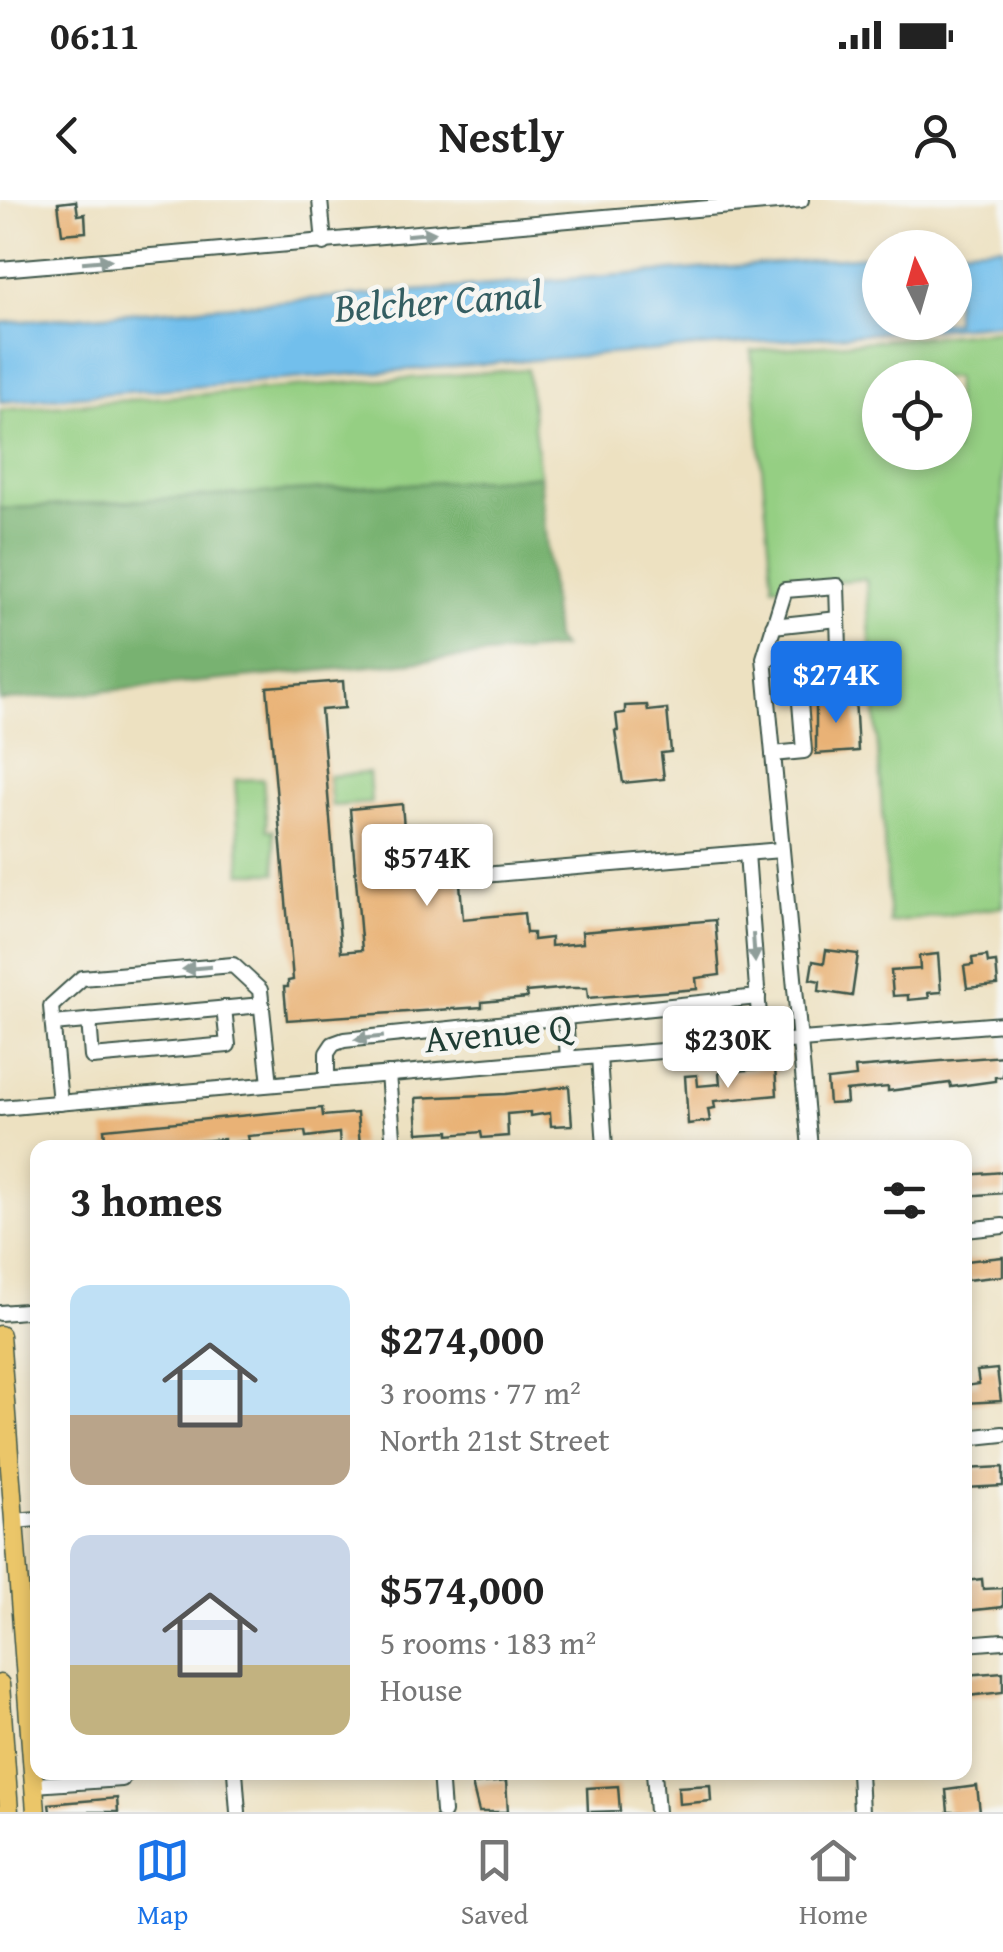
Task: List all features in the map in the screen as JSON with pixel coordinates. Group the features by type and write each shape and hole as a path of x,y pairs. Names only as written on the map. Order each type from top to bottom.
{"main road":[{"path":"0,1334 14,1521 30,1628"},
{"path":"0,1501 2,1512 14,1521"},
{"path":"0,1684 10,1812"},
{"path":"34,1780 36,1812"}],"street":[{"path":"320,200 324,243"},
{"path":"0,270 801,200"},
{"path":"764,658 839,649 838,586 785,590 764,658 809,1140"},
{"path":"773,626 838,619"},
{"path":"773,754 804,751 796,654"},
{"path":"482,875 781,850"},
{"path":"747,854 762,1043"},
{"path":"60,1103 51,1006 82,978 101,976 233,965 260,990 270,1084"},
{"path":"327,1080 327,1053 333,1044 344,1040 758,997"},
{"path":"53,1024 262,1005"},
{"path":"89,1020 92,1057 228,1045 224,1008"},
{"path":"565,1018 568,1058"},
{"name":"Avenue Q","path":"0,1108 1003,1024"},
{"path":"599,1056 605,1140"},
{"path":"388,1074 393,1140"},
{"path":"972,1229 1003,1226"},
{"path":"0,1312 30,1310"},
{"path":"972,1437 1003,1434"},
{"path":"14,1521 30,1520"},
{"path":"972,1643 1003,1641"},
{"path":"55,1784 59,1780"},
{"path":"34,1785 76,1780"},
{"path":"236,1780 238,1812"},
{"path":"441,1780 444,1812"},
{"path":"655,1780 658,1812"},
{"path":"859,1780 861,1812"}],"green space":[{"path":"1003,330 1003,907 890,923 866,579 773,586 751,351 883,340 972,340 972,333"},
{"path":"527,369 540,476 0,509 0,410"},
{"path":"540,476 555,639 562,648 0,701 0,509"},
{"path":"369,773 371,803 332,806 329,776"},
{"path":"263,779 267,830 273,830 276,873 241,873 235,780"}],"water":[{"path":"1003,246 1003,323 972,325 972,248"},
{"name":"Belcher Canal","path":"862,256 862,334 0,402 0,323"}],"building":[{"path":"76,201 78,215 85,214 86,232 62,234 58,203"},
{"path":"343,681 345,708 321,710 341,952 362,950 350,809 402,804 406,852 457,848 463,919 524,913 526,933 533,933 533,940 551,938 551,946 583,943 582,932 715,920 720,975 696,978 697,989 588,998 587,988 571,988 526,992 527,998 482,1002 482,1007 287,1020 284,987 293,980 267,687"},
{"path":"855,697 858,751 816,754 816,700"},
{"path":"647,705 648,711 667,709 671,752 661,753 664,779 623,783 616,714 625,713 625,706"},
{"path":"826,950 858,954 852,996 819,991 820,981 810,979 813,961 824,963"},
{"path":"938,954 941,992 928,993 929,998 908,1000 908,995 893,996 891,971 920,969 919,956"},
{"path":"987,956 988,963 996,962 998,985 967,988 964,966 973,965 972,958"},
{"path":"1003,1056 1003,1077 995,1077 995,1081 951,1087 950,1083 888,1091 888,1087 846,1091 847,1103 829,1104 827,1080 856,1077 855,1068"},
{"path":"775,1067 777,1095 714,1101 715,1108 708,1109 710,1121 688,1124 685,1076 697,1075 698,1086 720,1084 719,1073"},
{"path":"569,1086 572,1125 551,1126 550,1113 530,1116 530,1112 507,1114 508,1136 482,1138 481,1132 418,1133 416,1098 506,1094"},
{"path":"322,1108 323,1116 357,1113 360,1140 340,1140 339,1133 306,1137 305,1131 248,1136 249,1140 105,1140 104,1129"},
{"path":"1003,1172 1003,1193 972,1195 972,1174"},
{"path":"1003,1257 1003,1276 972,1279 972,1260"},
{"path":"997,1369 1001,1401 972,1403 972,1385 979,1384 977,1371"},
{"path":"1003,1467 1003,1486 972,1488 972,1469"},
{"path":"982,1579 983,1589 1003,1588 1003,1607 972,1610 972,1580"},
{"path":"1003,1672 1003,1692 972,1696 972,1674"},
{"path":"506,1781 508,1812 479,1812 472,1784"},
{"path":"710,1785 711,1801 679,1804 678,1787"},
{"path":"618,1786 620,1811 588,1812 587,1788"},
{"path":"977,1786 980,1812 948,1812 946,1790"},
{"path":"117,1798 118,1812 50,1812 49,1804"}]}
